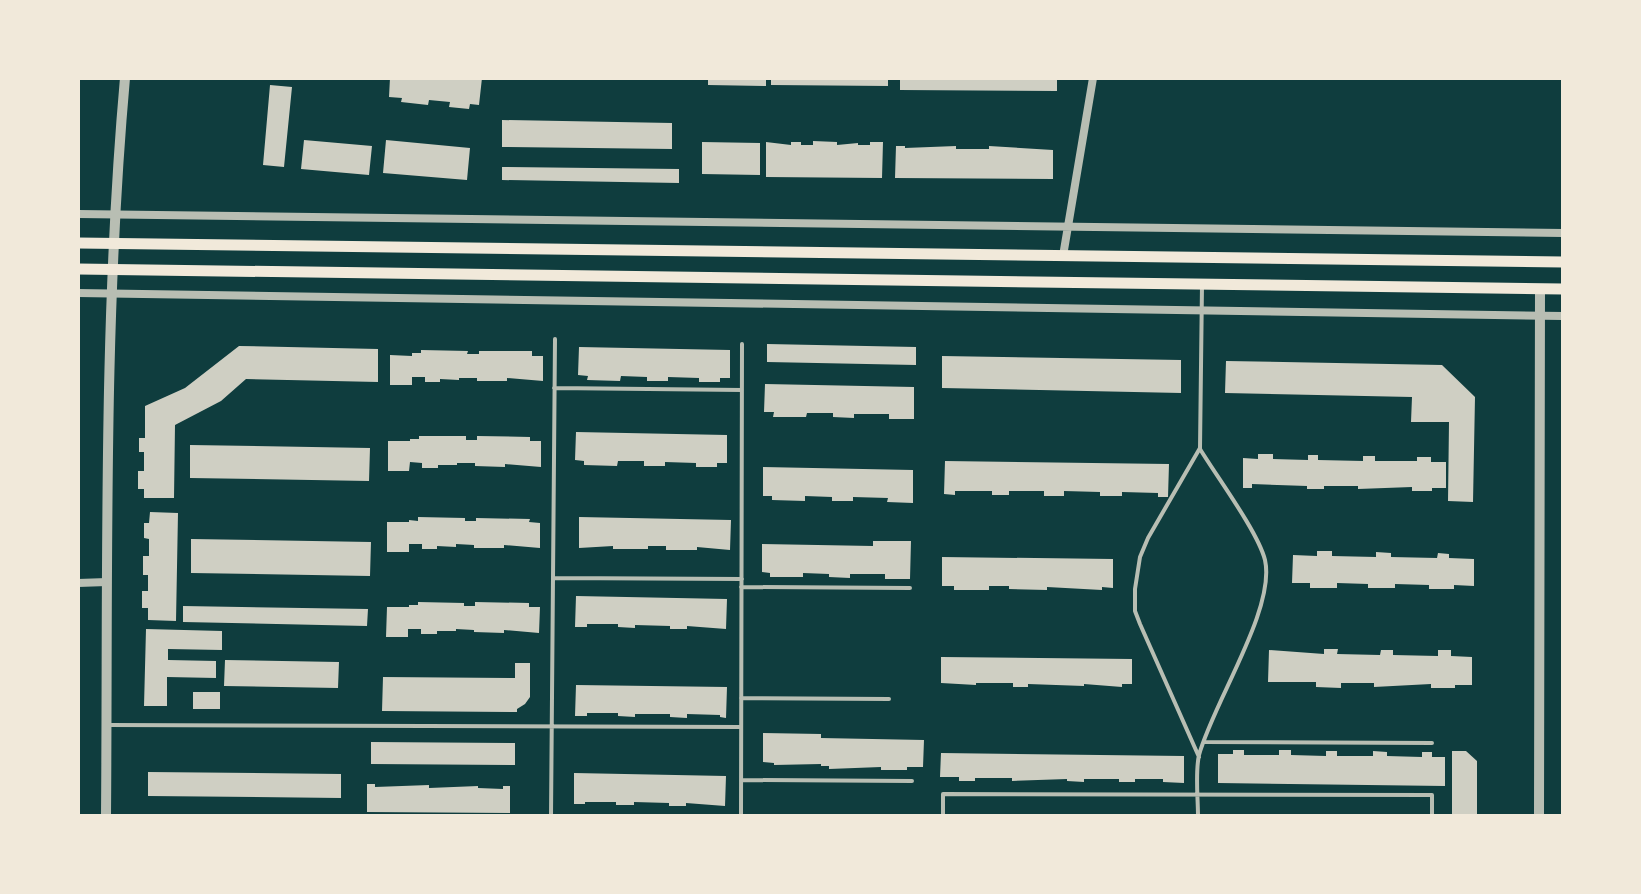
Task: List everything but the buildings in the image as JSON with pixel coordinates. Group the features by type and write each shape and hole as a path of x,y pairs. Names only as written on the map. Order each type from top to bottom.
{"main road":[{"path":"78,243 1563,262"},
{"path":"78,269 1563,289"}],"street":[{"path":"106,816 110,293 113,215 125,78"},
{"path":"1063,256 1093,78"},
{"path":"78,214 1563,233"},
{"path":"1539,816 1540,289"},
{"path":"78,293 1563,316"},
{"path":"78,583 107,582"}],"lane":[{"path":"1199,757 1135,611 1135,589 1138,566 1148,538 1200,448 1202,284"},
{"path":"551,816 555,339"},
{"path":"741,816 742,344"},
{"path":"554,388 742,390"},
{"path":"1198,816 1199,757 1258,614 1267,579 1264,558 1257,541 1200,448"},
{"path":"553,578 742,579"},
{"path":"741,587 910,588"},
{"path":"741,698 889,699"},
{"path":"107,725 741,727"},
{"path":"1205,742 1432,743"},
{"path":"741,780 912,781"},
{"path":"943,816 943,794 1432,795 1432,816"}]}
